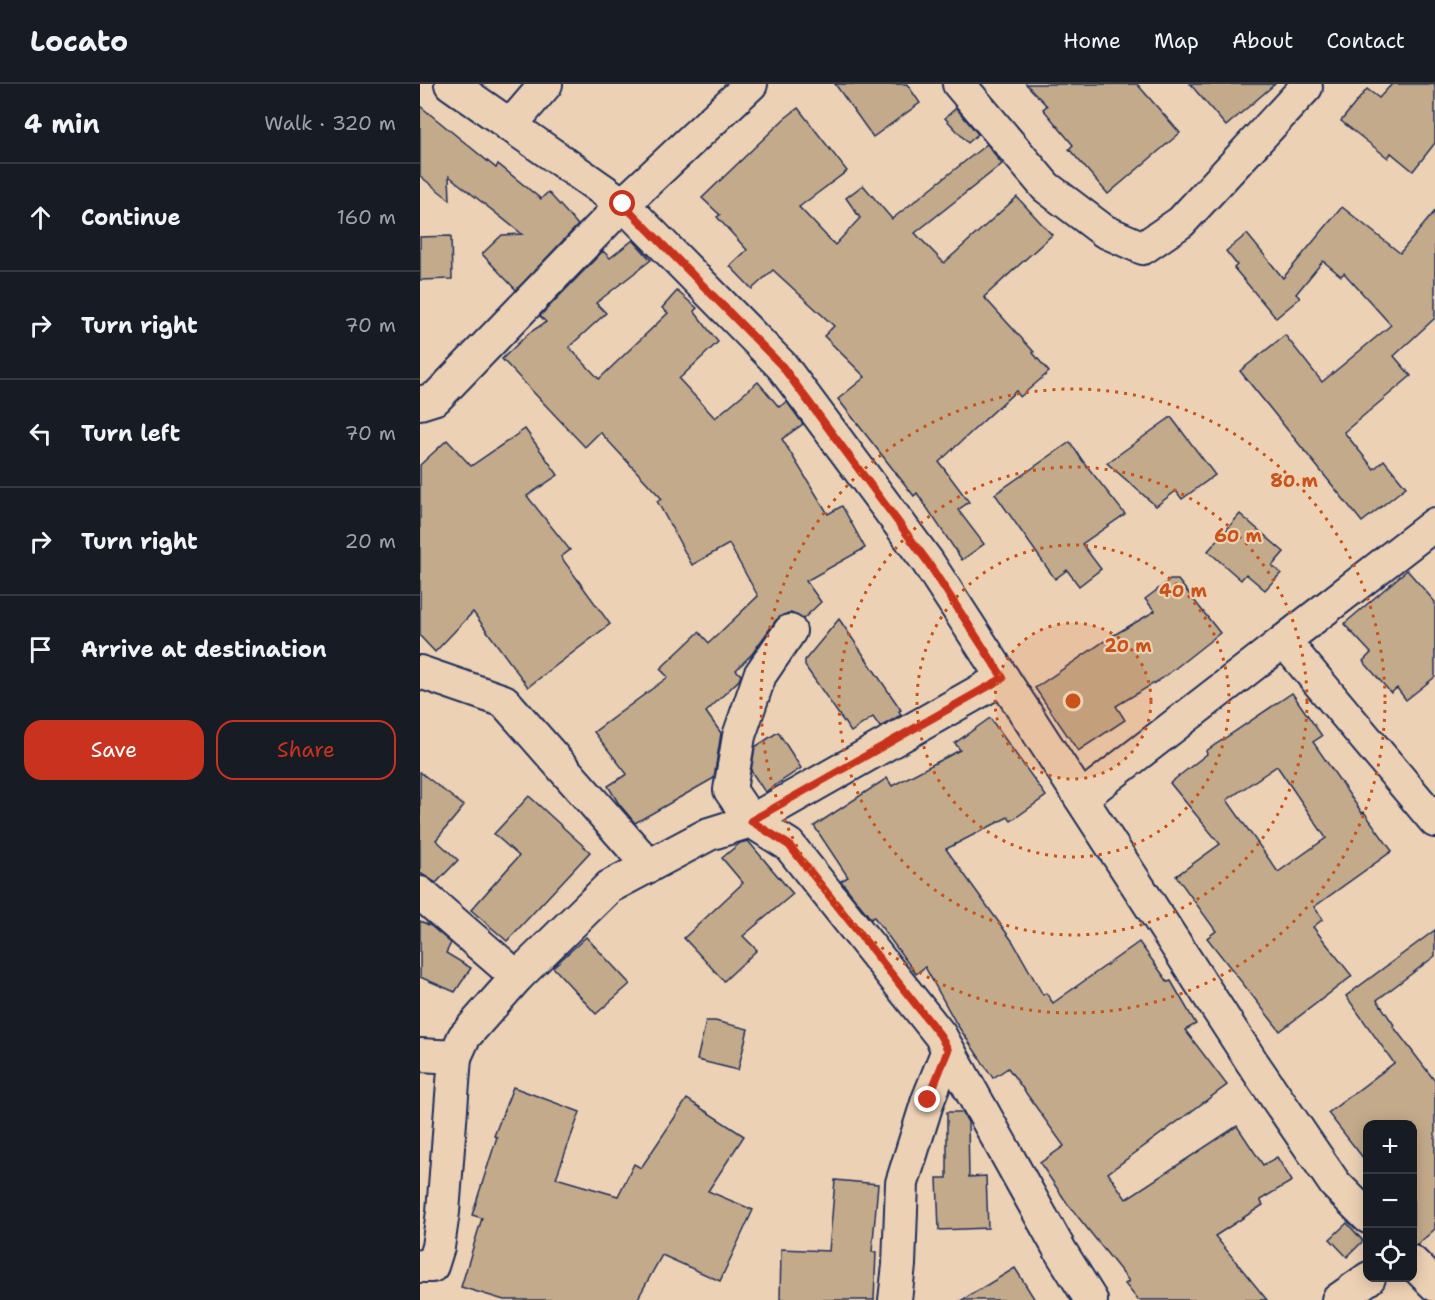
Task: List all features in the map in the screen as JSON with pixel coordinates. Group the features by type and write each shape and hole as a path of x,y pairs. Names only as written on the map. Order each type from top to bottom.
{"street":[{"path":"451,84 623,204 782,366 927,561 1252,1062 1335,1184 1363,1212"},
{"path":"510,126 546,84"},
{"path":"420,403 436,398 623,204 751,84"},
{"path":"959,84 1046,187 1104,231 1143,248 1181,222 1306,85"},
{"path":"1082,798 1435,524"},
{"path":"790,632 760,675 739,736 730,790 751,821 789,845 940,1035 1061,1252 1091,1300"},
{"path":"1284,640 1435,821"},
{"path":"420,672 504,701 649,866"},
{"path":"420,1266 432,1266 438,1247 443,1212 455,1057 464,1037 517,977 609,888 709,834 751,821 1003,678"},
{"path":"420,893 517,977"},
{"path":"895,1300 899,1265 902,1183 928,1100 948,1050"},
{"path":"420,1055 455,1057"},
{"path":"1417,1266 1435,1285"},
{"path":"1338,1300 1363,1282"}],"building":[{"path":"835,84 907,84 920,103 873,137"},
{"path":"1026,84 1137,84 1180,133 1108,194 1069,149 1073,145 1043,109 1047,106"},
{"path":"1190,84 1275,84 1226,126"},
{"path":"1392,84 1435,84 1435,143 1413,171 1391,153 1388,158 1341,121 1367,89 1379,98"},
{"path":"420,106 496,168 498,164 541,199 548,192 578,225 516,290 482,254 502,235 522,234 449,176 450,200 420,176"},
{"path":"798,108 847,171 799,207 835,245 860,218 846,198 863,185 892,219 987,144 1002,164 915,233 944,263 1017,197 1052,235 984,297 1049,372 1020,397 1016,391 939,462 969,502 958,510 984,544 962,560 917,493 914,496 838,399 865,377 824,336 834,326 773,270 752,289 730,266 747,250 717,217 720,215 702,198"},
{"path":"956,108 978,134 968,143 945,118"},
{"path":"1342,207 1400,253 1435,211 1435,318 1394,356 1411,376 1344,432 1374,469 1384,460 1406,487 1362,522 1240,371 1285,335 1322,382 1391,325 1344,273 1341,276 1323,261 1296,294 1300,298 1276,318 1234,268 1237,265 1226,251 1247,234 1283,278"},
{"path":"451,236 452,279 420,280 420,237"},
{"path":"633,240 651,260 596,303 606,313 569,347 599,379 668,313 662,308 677,291 697,308 694,311 718,342 679,379 715,418 758,382 779,407 787,402 803,424 782,439 828,514 842,506 865,548 806,581 821,602 803,619 791,613 776,620 752,654 736,670 741,675 739,680 706,712 721,733 714,778 635,823 608,786 627,774 594,732 668,677 660,669 699,632 709,643 758,596 729,544 692,565 657,501 662,499 600,432 585,447 502,359 529,333 546,322 540,316 603,251 610,258"},
{"path":"1171,417 1215,475 1182,499 1176,491 1156,506 1107,463"},
{"path":"525,429 558,475 527,496 570,550 561,557 610,624 528,687 473,612 435,652 420,636 420,465 447,440 471,466"},
{"path":"1070,442 1125,514 1082,544 1101,569 1079,586 1067,570 1055,579 995,494"},
{"path":"1240,514 1284,552 1272,566 1281,573 1265,590 1246,574 1241,580 1208,551"},
{"path":"1407,570 1435,602 1435,677 1406,700 1397,688 1391,693 1363,661 1371,653 1344,624"},
{"path":"1170,580 1178,580 1220,633 1163,678 1116,706 1125,720 1078,751 1035,688 1109,638 1155,611 1145,599"},
{"path":"839,619 901,710 899,711 901,715 880,727 873,717 851,732 805,666 805,660"},
{"path":"1292,693 1322,736 1313,742 1362,813 1364,812 1392,851 1314,907 1323,919 1313,927 1352,976 1280,1031 1207,938 1216,931 1176,876 1220,844 1170,783 1207,754 1206,751","holes":["1277,766 1326,838 1278,872 1227,800"]},
{"path":"990,718 1046,796 1011,821 1008,817 946,849 1013,942 1043,995 1046,993 1053,1003 1139,942 1168,982 1171,981 1196,1024 1185,1030 1227,1085 1108,1173 1126,1199 1237,1126 1263,1165 1277,1157 1292,1181 1260,1200 1263,1205 1215,1236 1267,1300 1138,1300 1125,1284 1129,1281 1067,1203 1040,1163 1064,1146 1008,1068 993,1078 956,1023 925,967 916,974 874,917 871,919 841,881 848,877 814,826 887,778 892,786 960,750 955,743"},
{"path":"778,732 801,768 765,792 751,771 755,747"},
{"path":"420,772 464,806 436,840 458,860 436,883 420,873"},
{"path":"529,796 590,852 507,941 471,910 519,856 494,834"},
{"path":"748,841 793,894 743,936 757,950 724,981 684,938 743,883 722,858 740,843"},
{"path":"420,921 431,926 451,943 446,953 471,968 455,992 420,977"},
{"path":"1435,930 1435,956 1377,1000 1393,1026 1435,1081 1435,1229 1417,1245 1417,1120 1363,1120 1363,1158 1328,1113 1394,1063 1346,996"},
{"path":"586,937 630,984 596,1014 553,967"},
{"path":"706,1021 748,1029 738,1070 697,1060"},
{"path":"513,1087 580,1112 556,1178 618,1196 634,1164 641,1168 687,1099 744,1136 708,1191 753,1210 720,1281 662,1255 637,1300 504,1300 461,1287 482,1218 472,1215 497,1137 494,1136"},
{"path":"947,1112 962,1112 968,1122 969,1177 986,1176 988,1228 939,1230 937,1178 947,1178"},
{"path":"835,1180 878,1184 872,1252 876,1252 874,1300 780,1300 781,1249 829,1251"},
{"path":"1347,1223 1363,1241 1347,1257 1330,1239"},
{"path":"1015,1268 1035,1300 962,1300"}],"route":[{"path":"623,204 782,366 927,561 1003,678 841,772 751,821 789,845 940,1035 948,1050 928,1100"}]}
